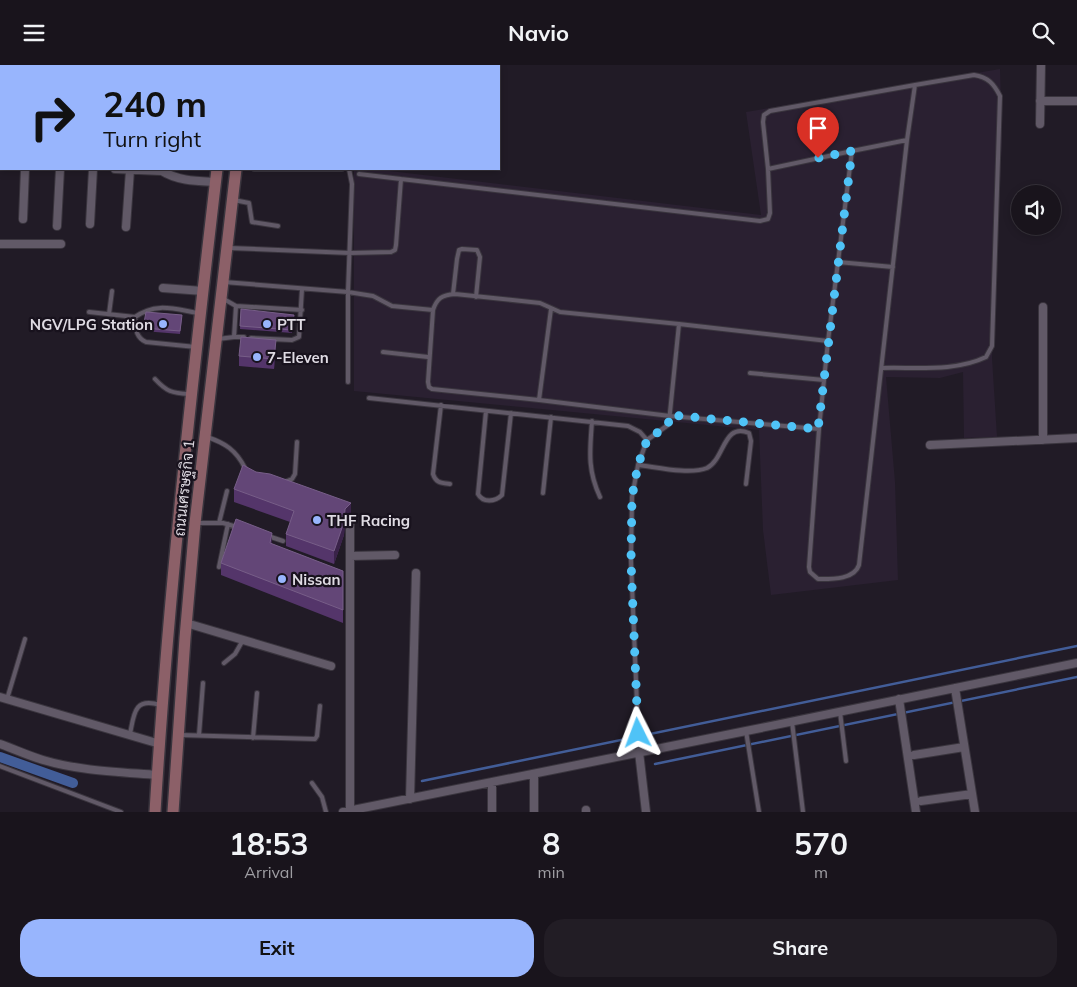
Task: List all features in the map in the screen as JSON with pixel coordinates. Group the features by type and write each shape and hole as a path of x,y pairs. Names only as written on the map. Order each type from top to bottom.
{"main road":[{"name":"ถนนเศรษฐกิจ 1","path":"155,812 168,637 196,347 217,170"},
{"name":"ถนนเศรษฐกิจ 1","path":"173,812 184,638 195,523 236,170"},
{"path":"168,637 184,638"}],"street":[{"path":"1040,125 1041,65"},
{"path":"1040,101 1077,101"},
{"path":"23,219 25,170"},
{"path":"57,225 60,170"},
{"path":"90,224 92,170"},
{"path":"126,227 130,170 166,170 171,177 179,179 216,182"},
{"path":"0,244 61,244"},
{"path":"163,288 203,291"},
{"path":"1043,307 1043,439"},
{"path":"930,445 1077,438"},
{"path":"350,524 346,811 1077,663"},
{"path":"350,556 395,555"},
{"path":"410,799 416,573"},
{"path":"186,623 331,666"},
{"path":"955,688 975,812"},
{"path":"3,698 160,744"},
{"path":"899,699 916,812"},
{"path":"0,744 44,760 68,766 92,770 157,775"},
{"path":"914,755 964,747"},
{"path":"639,752 646,812"},
{"path":"534,774 534,812"},
{"path":"492,782 492,812"},
{"path":"921,801 972,794"}],"lane":[{"path":"359,174 760,221 768,219 770,213 763,122 764,115 770,111 974,75 984,77 995,85 1000,97 992,346 986,357 966,364 882,368"},
{"path":"852,151 818,429 809,567 814,577 823,579 851,575 857,571 859,565 907,140 915,85"},
{"path":"768,169 907,140"},
{"path":"348,382 348,293 352,184 349,170"},
{"path":"226,248 386,254 395,250 401,179"},
{"path":"232,199 249,203 252,222 278,226"},
{"path":"453,294 456,259 459,250 473,249 477,250 480,257 476,297"},
{"path":"838,262 893,267"},
{"path":"222,282 373,296 392,306 433,310"},
{"path":"216,340 234,337 296,340 300,333 302,289"},
{"path":"108,314 112,291"},
{"path":"818,429 432,389 429,387 428,382 428,357 433,310 438,299 453,294 540,303 560,312 828,341"},
{"path":"220,297 236,306 302,310"},
{"path":"234,337 236,306"},
{"path":"90,312 135,317 144,311 158,307 200,313"},
{"path":"539,400 551,309"},
{"path":"135,317 138,337 141,340 196,347"},
{"path":"639,752 630,547 632,497 638,465 647,440 668,425 679,324"},
{"path":"383,352 428,357"},
{"path":"750,373 824,380"},
{"path":"155,379 168,391 192,395"},
{"path":"369,397 592,421 635,428 647,440"},
{"path":"441,405 433,474 435,480 439,483 450,484"},
{"path":"486,411 478,494 484,500 492,501 502,495 511,413"},
{"path":"543,493 551,417"},
{"path":"592,421 591,469 593,481 600,497"},
{"path":"638,465 698,471 708,467 715,461 731,433 745,431 749,433 751,441 746,484"},
{"path":"205,437 221,442 237,454 249,475"},
{"path":"280,483 292,479 297,442"},
{"path":"219,523 227,491"},
{"path":"195,523 228,524 247,529"},
{"path":"219,567 228,524"},
{"path":"265,535 284,541"},
{"path":"3,698 25,639"},
{"path":"224,663 238,651 243,640"},
{"path":"199,735 203,683"},
{"path":"253,739 257,693"},
{"path":"130,735 134,714 138,707 152,702 162,705"},
{"path":"178,735 253,739 315,739 317,736 320,706"},
{"path":"840,712 846,761"},
{"path":"792,722 803,812"},
{"path":"746,731 759,812"},
{"path":"0,766 122,812"},
{"path":"312,783 322,797 326,812"}],"shaded area":[{"path":"1000,69 1002,139 992,358 997,437 964,438 963,372 940,378 886,377 895,482 898,580 771,595 763,530 759,430 354,391 354,170 381,170 761,215 746,112"}],"building":[{"name":"PTT","path":"241,309 294,315 292,330 240,326"},
{"name":"NGV/LPG Station","path":"146,312 182,315 180,331 143,328"},
{"path":"241,337 276,340 274,359 239,356"},
{"name":"THF Racing","path":"243,465 256,472 270,474 351,503 345,509 344,522 334,551 286,534 294,511 234,489"},
{"name":"Nissan","path":"236,519 272,533 270,543 343,571 343,610 221,563"}],"waterway":[{"path":"422,781 1077,646"},
{"path":"655,764 1077,677"},
{"path":"0,757 73,783"}],"place":[{"name":"NGV/LPG Station","path":"163,324"},
{"name":"PTT","path":"267,324"},
{"name":"7-Eleven","path":"257,357"},
{"name":"THF Racing","path":"317,520"},
{"name":"Nissan","path":"282,579"}],"route":[{"path":"638,733 631,526 635,479 640,456 647,440 668,425 670,415 818,429 852,151 818,158"}]}
